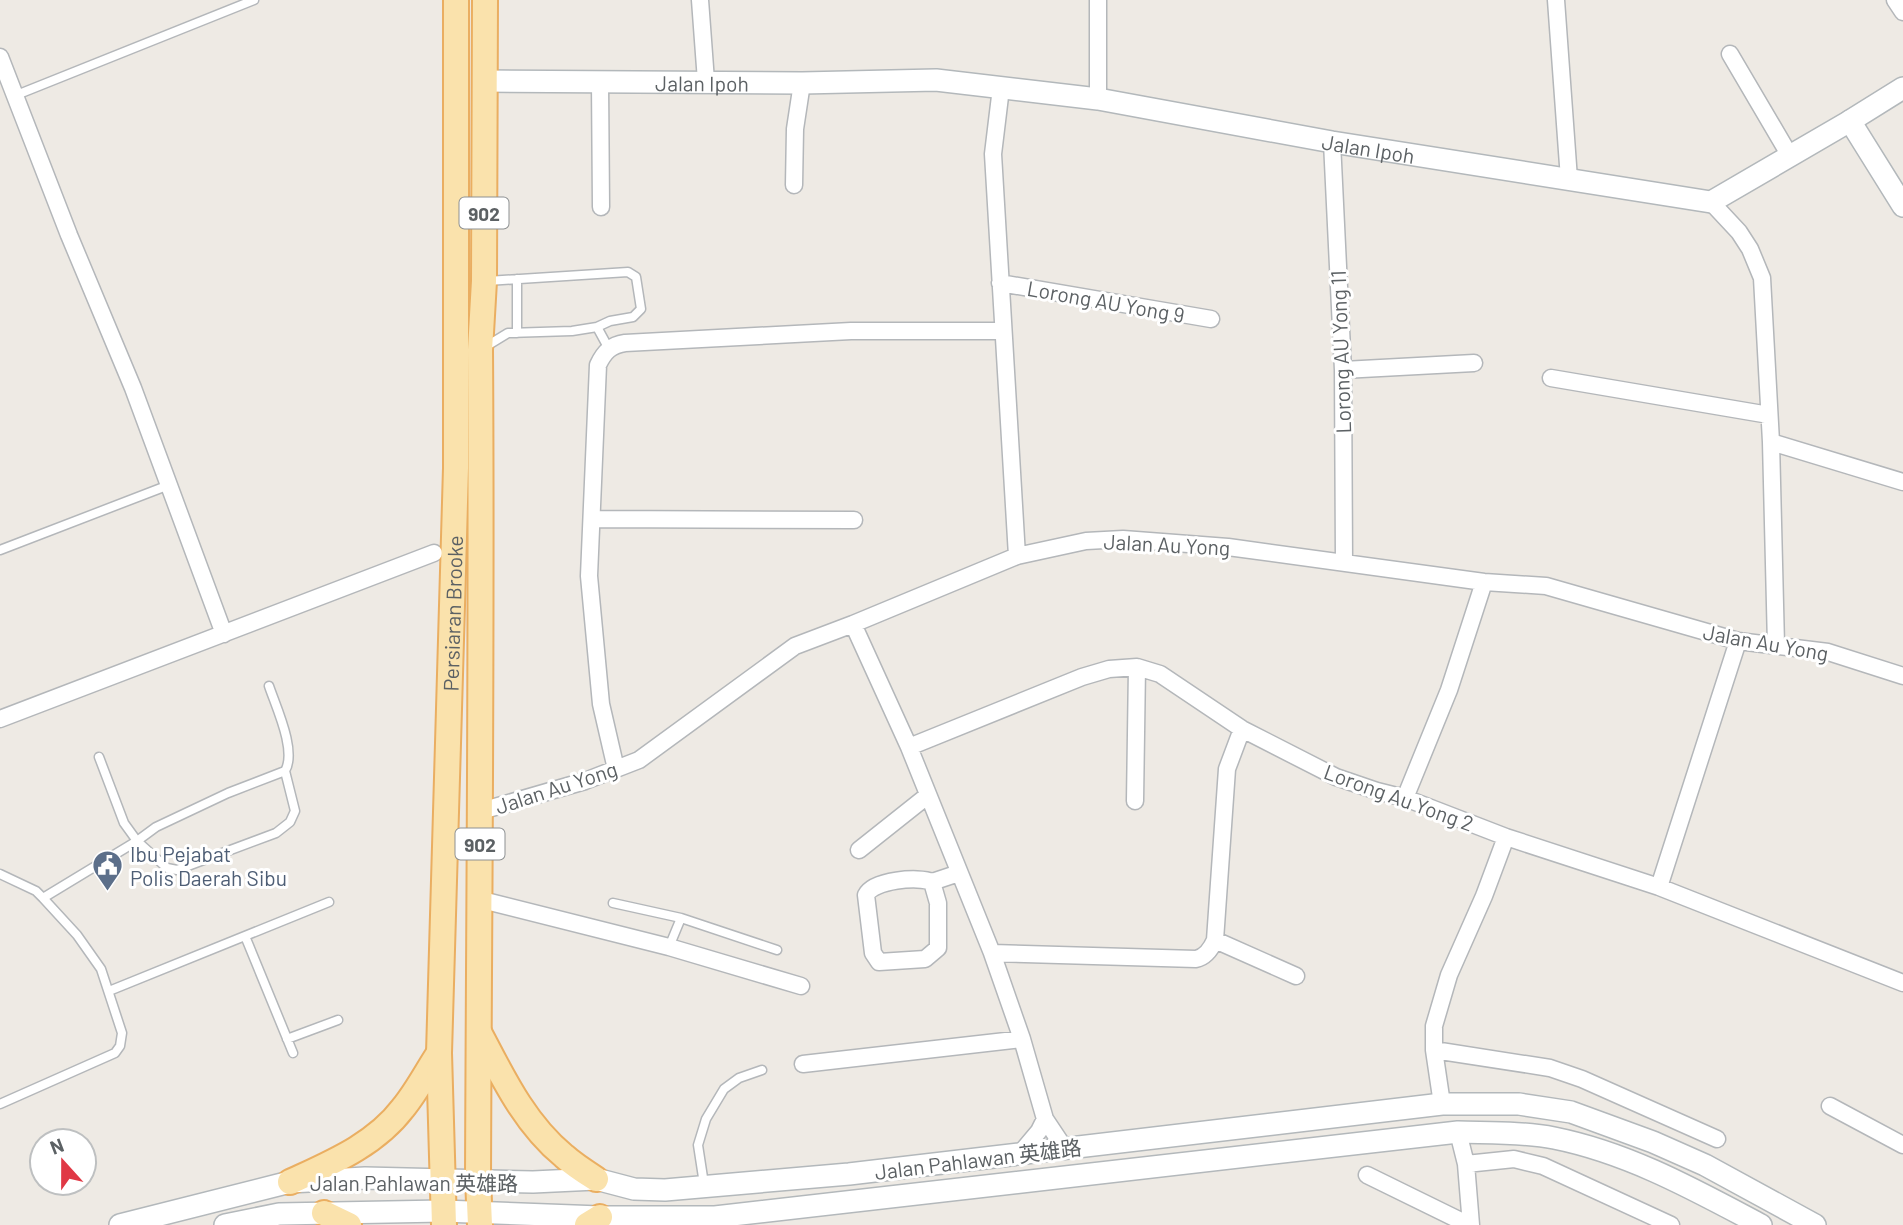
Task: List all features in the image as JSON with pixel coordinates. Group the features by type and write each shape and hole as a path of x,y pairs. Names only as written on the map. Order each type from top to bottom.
{"main road":[{"name":"Persiaran Brooke","path":"443,1218 439,1053 456,468 456,0"},
{"name":"Persiaran Brooke","path":"480,1218 480,350 484,281 485,0"},
{"name":"Jalan Ipoh","path":"485,80 802,83 936,80 1098,99 1332,142 1711,202"},
{"path":"1711,202 1903,88"},
{"path":"1850,121 1903,206"},
{"path":"478,1030 509,1090 534,1125 563,1156 596,1179"},
{"path":"290,1182 340,1159 372,1139 403,1109 439,1053"},
{"name":"Jalan Pahlawan 英雄路","path":"120,1225 290,1182 365,1178 533,1182 596,1179 634,1189 704,1187 1019,1155 1442,1104 1519,1104 1571,1112 1653,1142 1705,1165 1815,1225"},
{"name":"Jalan Pahlawan 英雄路","path":"225,1225 279,1214 324,1213 593,1221 715,1217 1458,1132 1554,1138 1626,1160 1664,1174 1761,1225"},
{"path":"324,1213 349,1225"}],"street":[{"path":"701,0 705,81"},
{"path":"1097,0 1098,99"},
{"path":"1895,0 1903,12"},
{"path":"1558,1 1569,179"},
{"path":"1730,54 1790,156"},
{"path":"0,57 132,388 224,634"},
{"path":"600,82 601,207"},
{"path":"794,184 795,129 802,83"},
{"path":"1001,88 993,154 1017,556"},
{"name":"Lorong AU Yong 11","path":"1332,142 1343,370 1344,562"},
{"path":"1711,202 1739,232 1750,249 1762,278 1771,442 1776,645"},
{"name":"Lorong AU Yong 9","path":"1000,283 1211,319"},
{"path":"616,769 600,691 590,576 598,365 602,356 609,349 625,343 851,331 1002,331"},
{"path":"1343,370 1474,363"},
{"path":"1551,378 1769,415"},
{"path":"1771,442 1903,482"},
{"path":"593,519 854,520"},
{"name":"Jalan Au Yong","path":"481,811 585,781 639,760 795,646 853,625 1017,556 1086,541 1123,539 1228,547 1484,582 1546,586 1738,641 1828,652 1903,676"},
{"path":"0,719 434,553"},
{"path":"1405,798 1450,690 1484,582"},
{"path":"853,625 909,747 992,953 1022,1039 1045,1119 1065,1149"},
{"path":"1659,887 1738,641"},
{"path":"1135,800 1137,667"},
{"name":"Lorong Au Yong 2","path":"909,747 1082,677 1137,667 1160,674 1242,729 1336,777 1405,798 1506,837 1659,887 1903,984"},
{"path":"992,953 1196,959 1210,950 1215,940 1227,769 1242,729"},
{"path":"859,850 928,796"},
{"path":"1442,1104 1434,1050 1434,1027 1450,975 1506,837"},
{"path":"932,883 938,903 938,948 925,959 879,962 873,953 866,895 869,889 878,884 922,878 932,883 960,873"},
{"path":"478,899 669,947 801,986"},
{"path":"1215,940 1296,976"},
{"path":"803,1064 1022,1039"},
{"path":"1434,1050 1550,1068 1582,1079 1717,1139"},
{"path":"1830,1106 1903,1145"},
{"path":"1019,1155 1039,1131 1045,1119"},
{"path":"1367,1175 1470,1225 1466,1164 1458,1132"},
{"path":"1466,1164 1514,1159 1543,1166 1671,1225"}],"lane":[{"path":"14,96 254,0"},
{"path":"480,350 508,333 572,331 633,317 640,312 636,277 633,273 484,281"},
{"path":"517,279 517,332"},
{"path":"597,327 609,349"},
{"path":"0,550 169,485"},
{"path":"99,757 124,823 137,841 167,868 177,870 276,833 289,822 295,811 285,771 288,765 288,746 269,686"},
{"path":"43,898 156,827 285,771"},
{"path":"0,874 36,891 77,934 101,970 122,1033 120,1046 115,1052 0,1104"},
{"path":"109,991 329,902"},
{"path":"613,903 681,918 778,950"},
{"path":"669,947 681,918"},
{"path":"245,936 293,1053"},
{"path":"287,1039 338,1020"},
{"path":"704,1187 698,1145 706,1119 724,1089 739,1078 762,1070"}],"place":[{"name":"Ibu Pejabat Polis Daerah Sibu","path":"107,892"}]}
